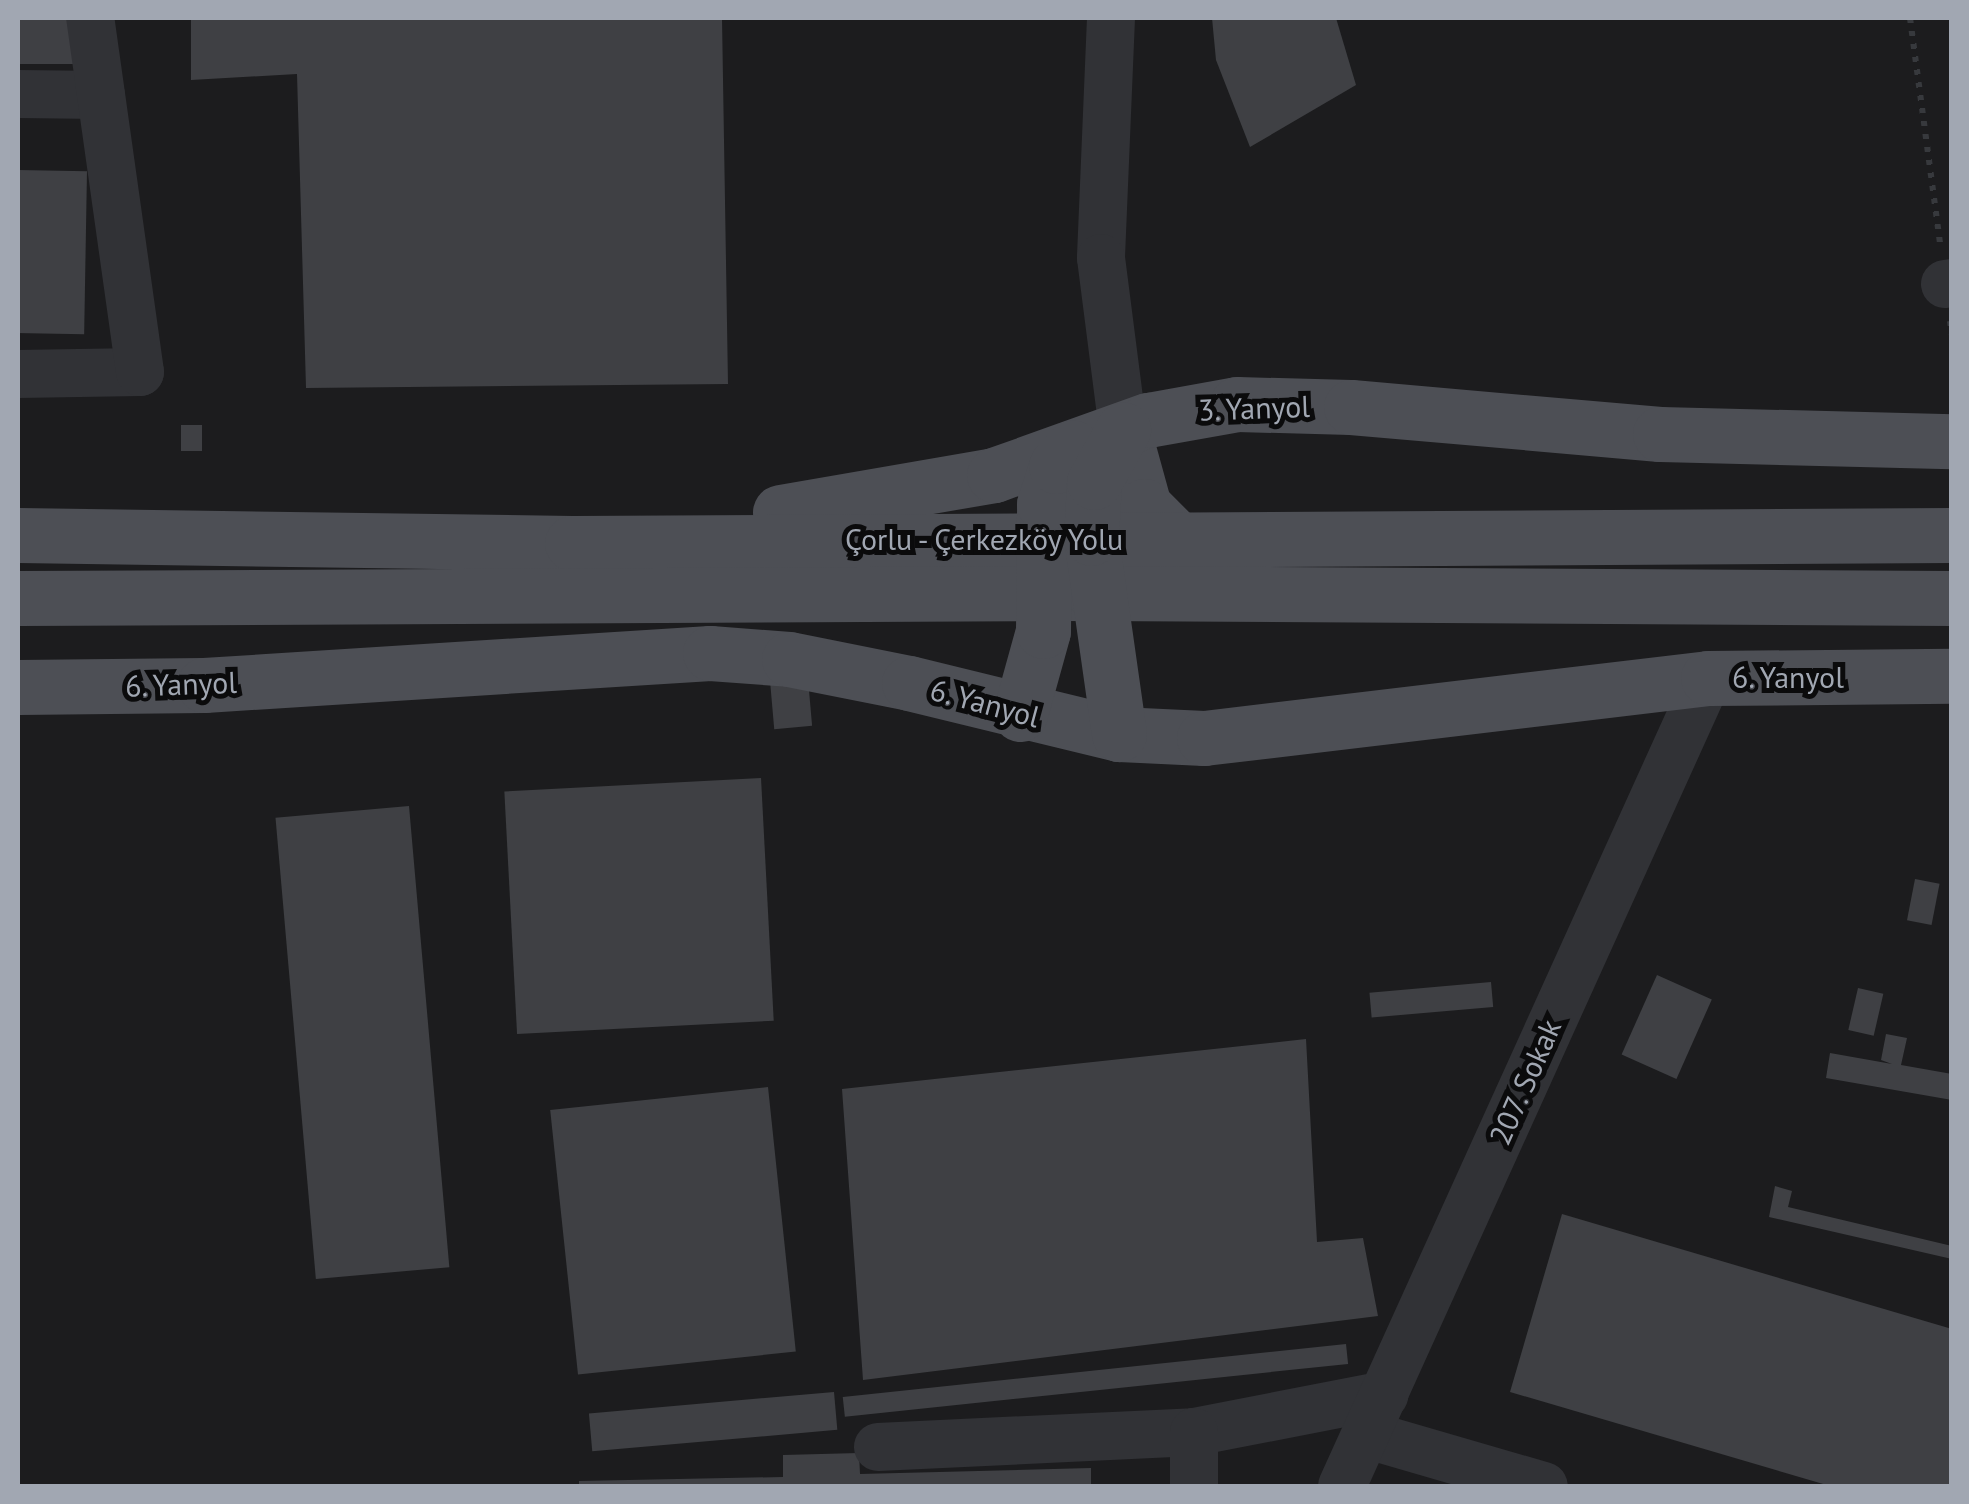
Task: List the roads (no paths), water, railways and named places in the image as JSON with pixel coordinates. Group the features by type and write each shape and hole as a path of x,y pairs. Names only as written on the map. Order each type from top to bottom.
{"main road":[{"name":"3. Yanyol","path":"572,544 994,476 1184,410 1237,404 1351,407 1660,434 1952,441"},
{"path":"1067,538 1124,430"},
{"path":"1124,430 1144,506 1176,538"},
{"path":"1073,447 1049,480 1067,538 1069,594 1119,734"},
{"name":"Çorlu - Çerkezköy Yolu","path":"18,535 572,544 1952,535"},
{"path":"1020,714 1043,631 1069,594"},
{"name":"Çorlu - Çerkezköy Yolu","path":"18,598 1069,594 1952,598"},
{"name":"6. Yanyol","path":"18,687 204,685 710,653 789,659 1119,734 1204,738 1708,678 1952,676"}],"street":[{"path":"18,374 140,372 90,18"},
{"path":"1111,18 1100,258 1124,430"},
{"path":"18,94 101,95"},
{"name":"207. Sokak","path":"1342,1486 1708,678"},
{"path":"878,1447 1194,1432 1376,1415 1544,1486"},
{"path":"1194,1432 1194,1486"}]}
